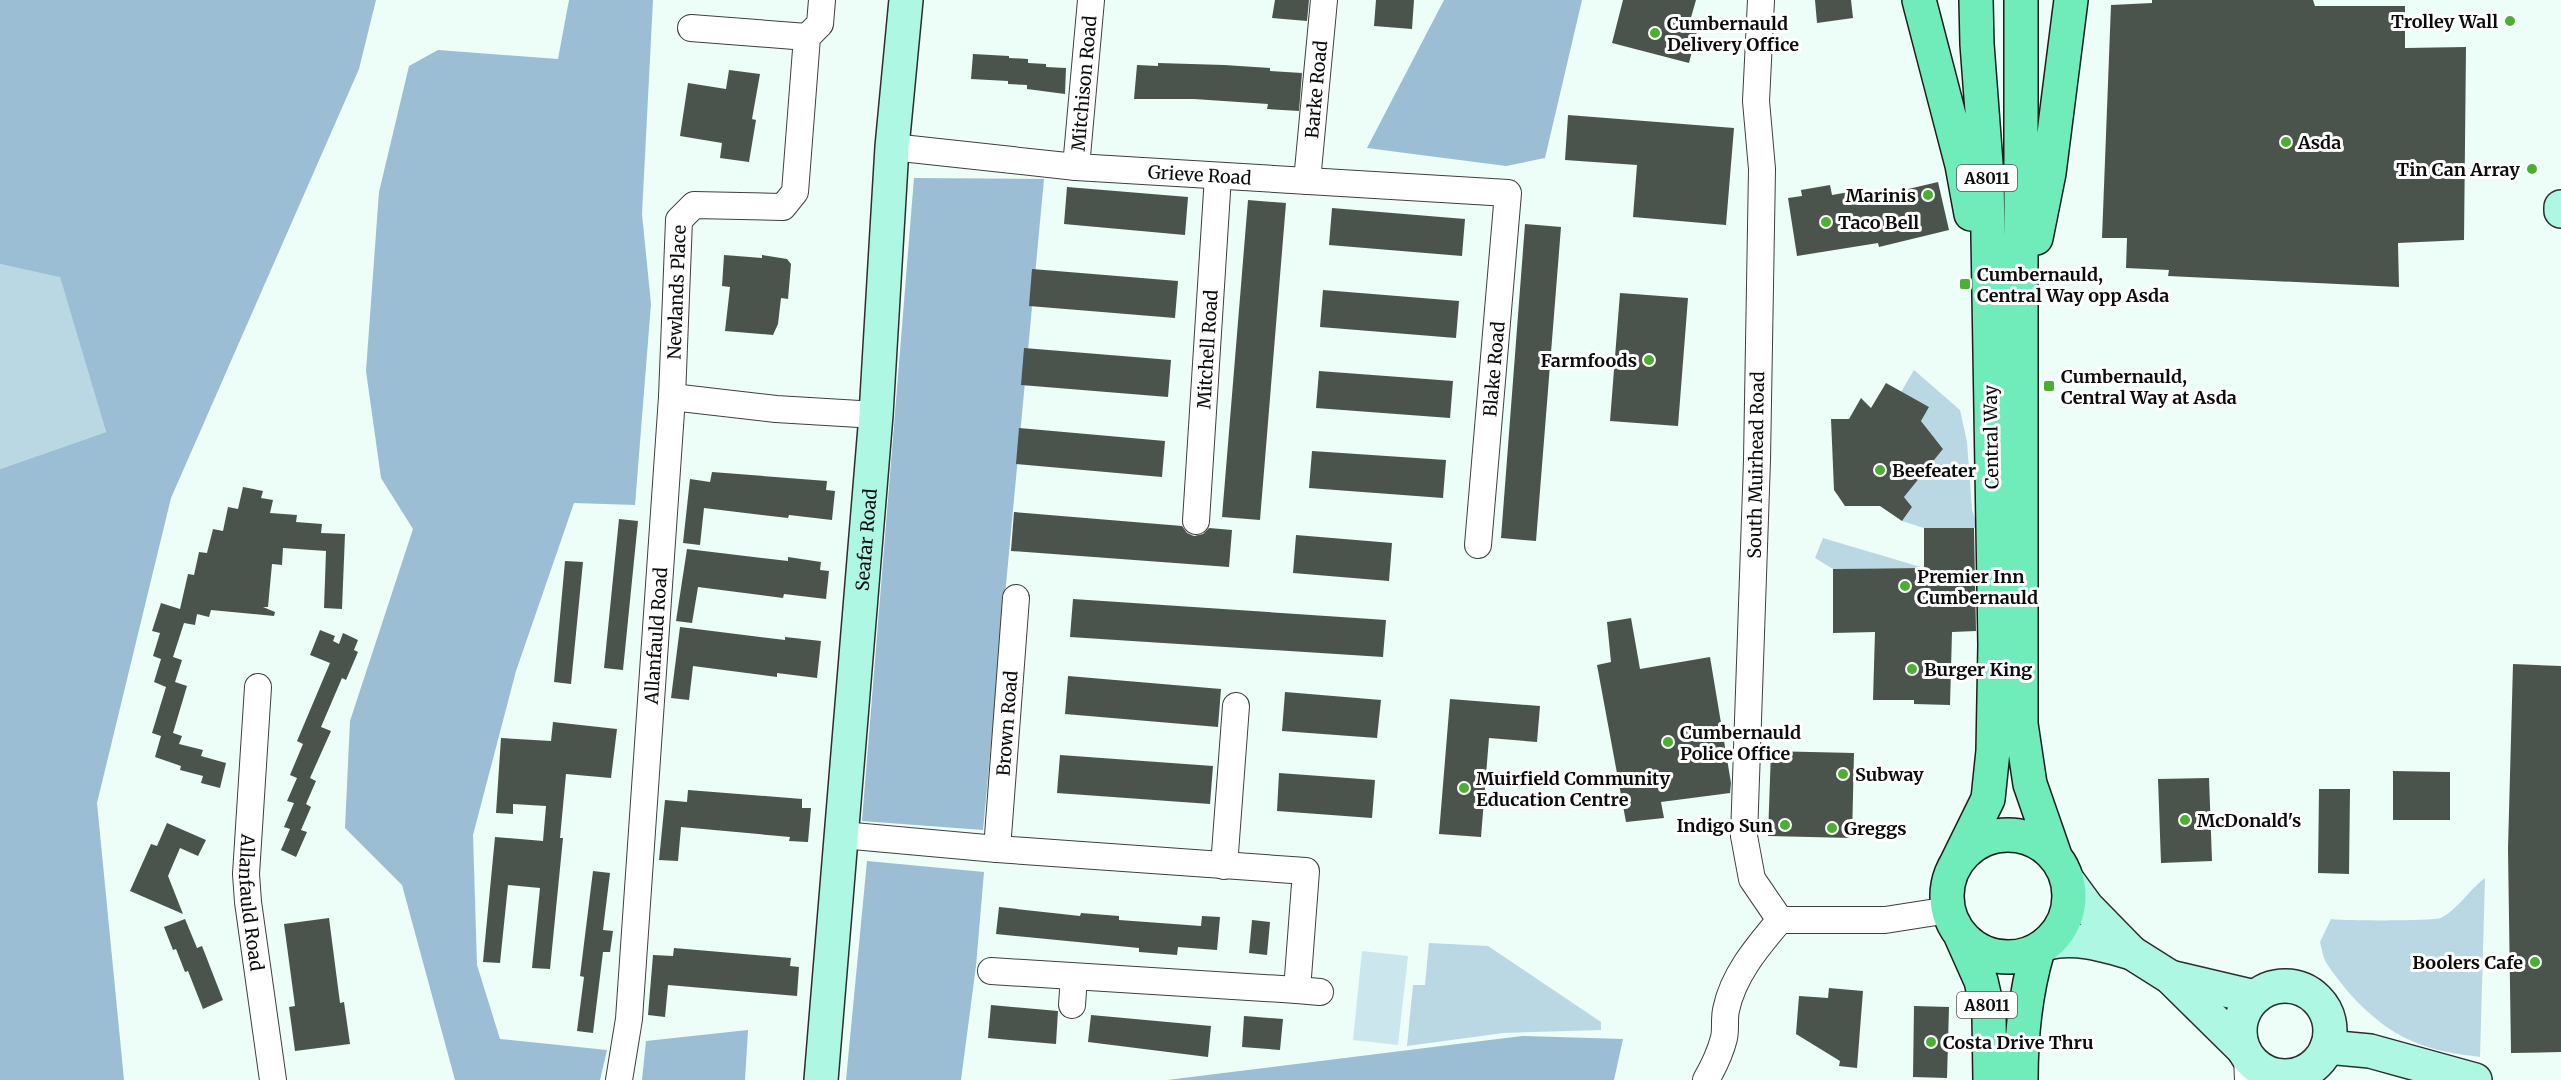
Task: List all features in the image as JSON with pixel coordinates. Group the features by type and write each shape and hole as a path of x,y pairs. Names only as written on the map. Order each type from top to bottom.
{"main road":[{"path":"1919,0 1962,165 1989,313"},
{"name":"Central Way","path":"2021,0 2021,724 2030,784 2061,869"},
{"path":"2022,310 2049,173 2071,0"},
{"name":"Central Way","path":"1954,867 1988,799 1992,769 1995,645 1987,177 1976,1"},
{"path":"2008,835 2029,838 2048,849 2061,869 2069,895 2064,922 2042,946 2014,957 1990,954 1969,943 1955,922 1947,892 1954,867 1968,850 1987,838 2008,835"},
{"name":"A8011","path":"1955,922 1981,981 1989,1016 1990,1080"},
{"name":"A8011","path":"2021,1080 2021,1031 2031,972 2042,946"}],"street":[{"name":"Newlands Place","path":"672,397 679,220 694,205 783,207 795,192 807,37 820,24 822,0"},
{"name":"Seafar Road","path":"821,1080 876,415 892,147 906,0"},
{"name":"Mitchison Road","path":"1076,167 1091,0"},
{"name":"Barke Road","path":"1307,181 1324,0"},
{"name":"South Muirhead Road","path":"1761,0 1756,101 1762,169 1758,460 1744,836 1752,879 1780,920"},
{"path":"691,28 807,37"},
{"name":"Grieve Road","path":"892,147 1076,167 1508,193"},
{"name":"Mitchell Road","path":"1196,521 1218,176"},
{"name":"Blake Road","path":"1478,545 1508,193"},
{"path":"672,397 776,409 876,415"},
{"name":"Allanfauld Road","path":"619,1080 629,1019 672,397"},
{"name":"Brown Road","path":"997,849 1016,598"},
{"name":"Allanfauld Road","path":"258,687 246,874 273,1080"},
{"path":"1224,866 1236,706"},
{"path":"842,835 997,849 1306,871 1308,991 991,971"},
{"path":"2061,869 2087,907 2132,953 2170,977 2246,1062 2269,1074 2296,1075 2311,1065 2370,1051 2475,1080"},
{"path":"1706,1080 1717,1062 1724,1036 1726,1009 1750,956 1780,920 1955,922"},
{"path":"2042,946 2062,939 2090,942 2132,953"},
{"path":"1072,1005 1074,976"},
{"path":"2170,977 2255,997"},
{"path":"2246,1062 2240,1027 2247,1005 2255,997 2276,986 2290,986 2304,990 2316,998 2329,1021 2311,1065"}],"shaded area":[{"path":"0,0 376,0 359,69 171,498 97,803 124,1080 0,1080 0,469 106,432 60,277 0,264"},
{"path":"569,0 653,0 642,214 651,304 635,505 574,503 516,671 473,835 477,965 500,1039 607,1050 600,1080 455,1080 402,885 345,828 350,721 413,529 381,478 366,371 379,192 409,66 438,50 558,59"},
{"path":"1444,0 1582,0 1545,158 1506,166 1367,148"},
{"path":"914,178 1044,179 983,830 862,821"},
{"path":"0,264 60,276 106,432 0,469"},
{"path":"1914,370 1960,410 1967,442 1972,510 1978,528 1924,528 1902,521 1912,507 1904,497 1943,449 1921,421 1929,407 1901,392"},
{"path":"1823,538 1924,568 1833,569 1815,558"},
{"path":"867,861 984,872 976,966 961,1080 846,1080"},
{"path":"2485,878 2480,1057 2437,1050 2399,1035 2365,1009 2344,987 2326,962 2320,942 2331,919 2423,920 2441,918 2453,910"},
{"path":"1429,943 1488,946 1601,1022 1601,1030 1503,1033 1407,1046 1413,985 1425,985"},
{"path":"1362,951 1408,956 1398,1045 1353,1040"},
{"path":"748,1030 745,1080 642,1080 646,1041"},
{"path":"1522,1036 1623,1039 1614,1080 1167,1080"}],"building":[{"path":"1275,0 1309,0 1307,21 1272,18"},
{"path":"1376,0 1414,0 1412,29 1374,26"},
{"name":"Cumbernauld Delivery Office","path":"1623,0 1696,0 1690,21 1699,23 1689,63 1612,43"},
{"path":"1815,0 1851,0 1853,18 1817,23"},
{"name":"Asda","path":"2152,0 2313,0 2315,6 2405,6 2405,48 2466,47 2464,240 2398,243 2399,287 2168,276 2169,270 2126,268 2127,238 2102,238 2111,5 2152,3"},
{"path":"973,54 1009,56 1009,58 1028,59 1028,63 1046,64 1046,67 1066,68 1065,94 1027,89 1027,85 1008,84 1008,81 971,79"},
{"path":"1158,63 1270,68 1270,71 1302,73 1299,111 1267,109 1268,104 1194,99 1134,99 1137,65 1158,66"},
{"path":"729,70 760,74 752,119 756,120 749,162 720,158 722,143 680,136 688,83 726,89"},
{"path":"1568,115 1734,128 1726,225 1633,217 1637,165 1565,160"},
{"path":"1938,182 1949,230 1879,247 1878,243 1797,256 1788,198 1802,196 1801,190 1830,185 1832,195 1855,191 1857,201"},
{"path":"1067,187 1188,197 1185,235 1064,224"},
{"path":"1248,200 1286,203 1260,520 1222,517"},
{"path":"1332,208 1465,219 1462,256 1329,245"},
{"path":"1525,224 1561,227 1536,541 1501,538"},
{"path":"724,255 762,258 762,255 787,259 791,264 788,299 781,298 778,324 773,335 725,331 730,287 722,286"},
{"path":"1032,269 1178,281 1175,318 1029,306"},
{"path":"1323,290 1459,301 1456,338 1320,327"},
{"name":"Farmfoods","path":"1620,293 1688,298 1678,426 1610,421"},
{"path":"1024,348 1171,360 1168,397 1021,385"},
{"path":"1319,371 1453,381 1450,418 1316,408"},
{"name":"Beefeater","path":"1886,383 1929,407 1921,421 1943,449 1904,497 1912,507 1902,521 1880,506 1845,506 1834,490 1831,419 1849,419 1861,398 1871,408"},
{"path":"1019,428 1165,441 1162,477 1016,464"},
{"path":"1312,451 1446,460 1443,498 1309,488"},
{"path":"712,472 827,481 826,490 835,491 832,520 789,515 788,518 704,508 700,545 683,543 690,479 710,482"},
{"path":"243,487 263,491 261,498 273,500 270,513 297,515 296,522 322,524 321,533 345,534 342,609 324,608 326,551 283,548 282,565 272,564 268,607 263,607 275,612 274,616 211,610 209,617 197,614 195,625 184,623 173,657 182,660 175,682 187,686 173,733 182,736 179,744 203,750 201,756 226,763 220,788 201,783 203,776 180,770 181,766 155,757 161,736 152,733 166,687 154,682 161,659 153,656 160,633 152,631 161,603 180,609 188,574 194,575 199,552 207,553 213,529 223,531 228,507 238,509"},
{"path":"1014,512 1182,526 1187,533 1194,536 1203,534 1209,528 1232,530 1229,567 1011,551"},
{"path":"619,519 638,521 623,670 604,668"},
{"name":"Premier Inn Cumbernauld","path":"1924,528 1974,528 1976,631 1952,632 1950,705 1914,704 1914,700 1873,700 1875,632 1833,633 1833,569 1924,568"},
{"path":"1296,535 1392,543 1389,581 1293,573"},
{"path":"687,549 788,561 788,557 821,562 820,570 829,571 826,599 784,594 783,598 698,587 692,623 676,621"},
{"path":"565,561 583,562 571,684 554,682"},
{"path":"1073,599 1386,620 1383,657 1070,637"},
{"name":"Cumbernauld Police Office","path":"1631,618 1640,669 1710,657 1731,783 1730,793 1661,802 1664,818 1626,822 1597,665 1611,662 1607,622"},
{"path":"680,627 785,640 785,637 821,641 817,678 777,673 777,677 693,666 689,700 671,698"},
{"path":"320,630 335,636 333,641 339,644 343,633 358,640 354,650 358,652 346,680 342,678 321,727 331,731 310,778 316,781 306,804 311,807 301,830 307,832 296,857 281,850 290,829 284,827 294,803 287,801 297,778 290,775 303,744 297,741 330,663 310,655"},
{"path":"2513,664 2561,666 2561,1052 2511,1053 2508,849"},
{"path":"1068,676 1221,689 1218,727 1065,714"},
{"path":"1285,692 1381,700 1377,738 1282,731"},
{"name":"Muirfield Community Education Centre","path":"1450,699 1540,706 1537,742 1489,738 1481,837 1439,834"},
{"path":"553,722 617,729 611,778 566,774 560,838 563,838 550,969 532,968 540,888 508,885 500,963 483,962 495,837 543,841 546,806 513,804 513,814 496,813 501,738 551,741"},
{"path":"1771,751 1854,753 1852,838 1768,836"},
{"path":"1060,755 1213,766 1210,804 1057,793"},
{"path":"2393,771 2450,772 2450,820 2393,820"},
{"path":"1279,773 1375,780 1372,818 1277,811"},
{"name":"McDonald's","path":"2209,778 2212,861 2161,863 2158,779"},
{"path":"2319,789 2350,789 2349,874 2318,873"},
{"path":"688,790 802,799 802,808 811,808 808,842 789,841 790,837 681,827 678,861 659,860 665,800 687,802"},
{"path":"167,823 206,840 198,856 180,848 168,876 183,914 130,891 151,844 157,846"},
{"path":"593,871 610,873 603,930 613,931 610,952 603,952 593,1033 577,1031 584,977 580,976"},
{"path":"999,907 1080,916 1081,913 1119,916 1119,920 1201,926 1202,916 1220,917 1217,950 1178,947 1177,955 1139,952 1139,948 996,934"},
{"path":"329,918 340,1003 344,1002 350,1044 295,1051 289,1007 295,1006 284,924"},
{"path":"185,919 197,948 202,946 223,1000 203,1009 188,971 185,972 176,949 173,950 164,927"},
{"path":"1252,920 1270,922 1267,955 1249,953"},
{"path":"674,948 791,958 790,966 799,967 797,996 668,985 665,1017 648,1015 653,955 673,956"},
{"path":"1829,988 1863,991 1857,1068 1839,1066 1840,1061 1796,1034 1799,996 1828,998"},
{"path":"991,1005 1058,1011 1056,1044 988,1038"},
{"name":"Costa Drive Thru","path":"1914,1006 1949,1007 1947,1078 1913,1077"},
{"path":"1091,1015 1211,1026 1208,1057 1088,1042"},
{"path":"1244,1016 1283,1019 1280,1050 1242,1047"}],"place":[{"name":"Trolley Wall","path":"2510,21"},
{"name":"Cumbernauld Delivery Office","path":"1655,33"},
{"name":"Asda","path":"2286,142"},
{"name":"Tin Can Array","path":"2532,169"},
{"name":"Marinis","path":"1928,195"},
{"name":"Taco Bell","path":"1826,222"},
{"name":"Cumbernauld, Central Way opp Asda","path":"1965,284"},
{"name":"Farmfoods","path":"1649,360"},
{"name":"Cumbernauld, Central Way at Asda","path":"2049,386"},
{"name":"Beefeater","path":"1880,470"},
{"name":"Premier Inn Cumbernauld","path":"1905,586"},
{"name":"Burger King","path":"1912,669"},
{"name":"Cumbernauld Police Office","path":"1668,742"},
{"name":"Subway","path":"1843,774"},
{"name":"Muirfield Community Education Centre","path":"1464,788"},
{"name":"McDonald's","path":"2185,820"},
{"name":"Indigo Sun","path":"1785,825"},
{"name":"Greggs","path":"1832,828"},
{"name":"Boolers Cafe","path":"2535,962"},
{"name":"Costa Drive Thru","path":"1931,1042"}]}
